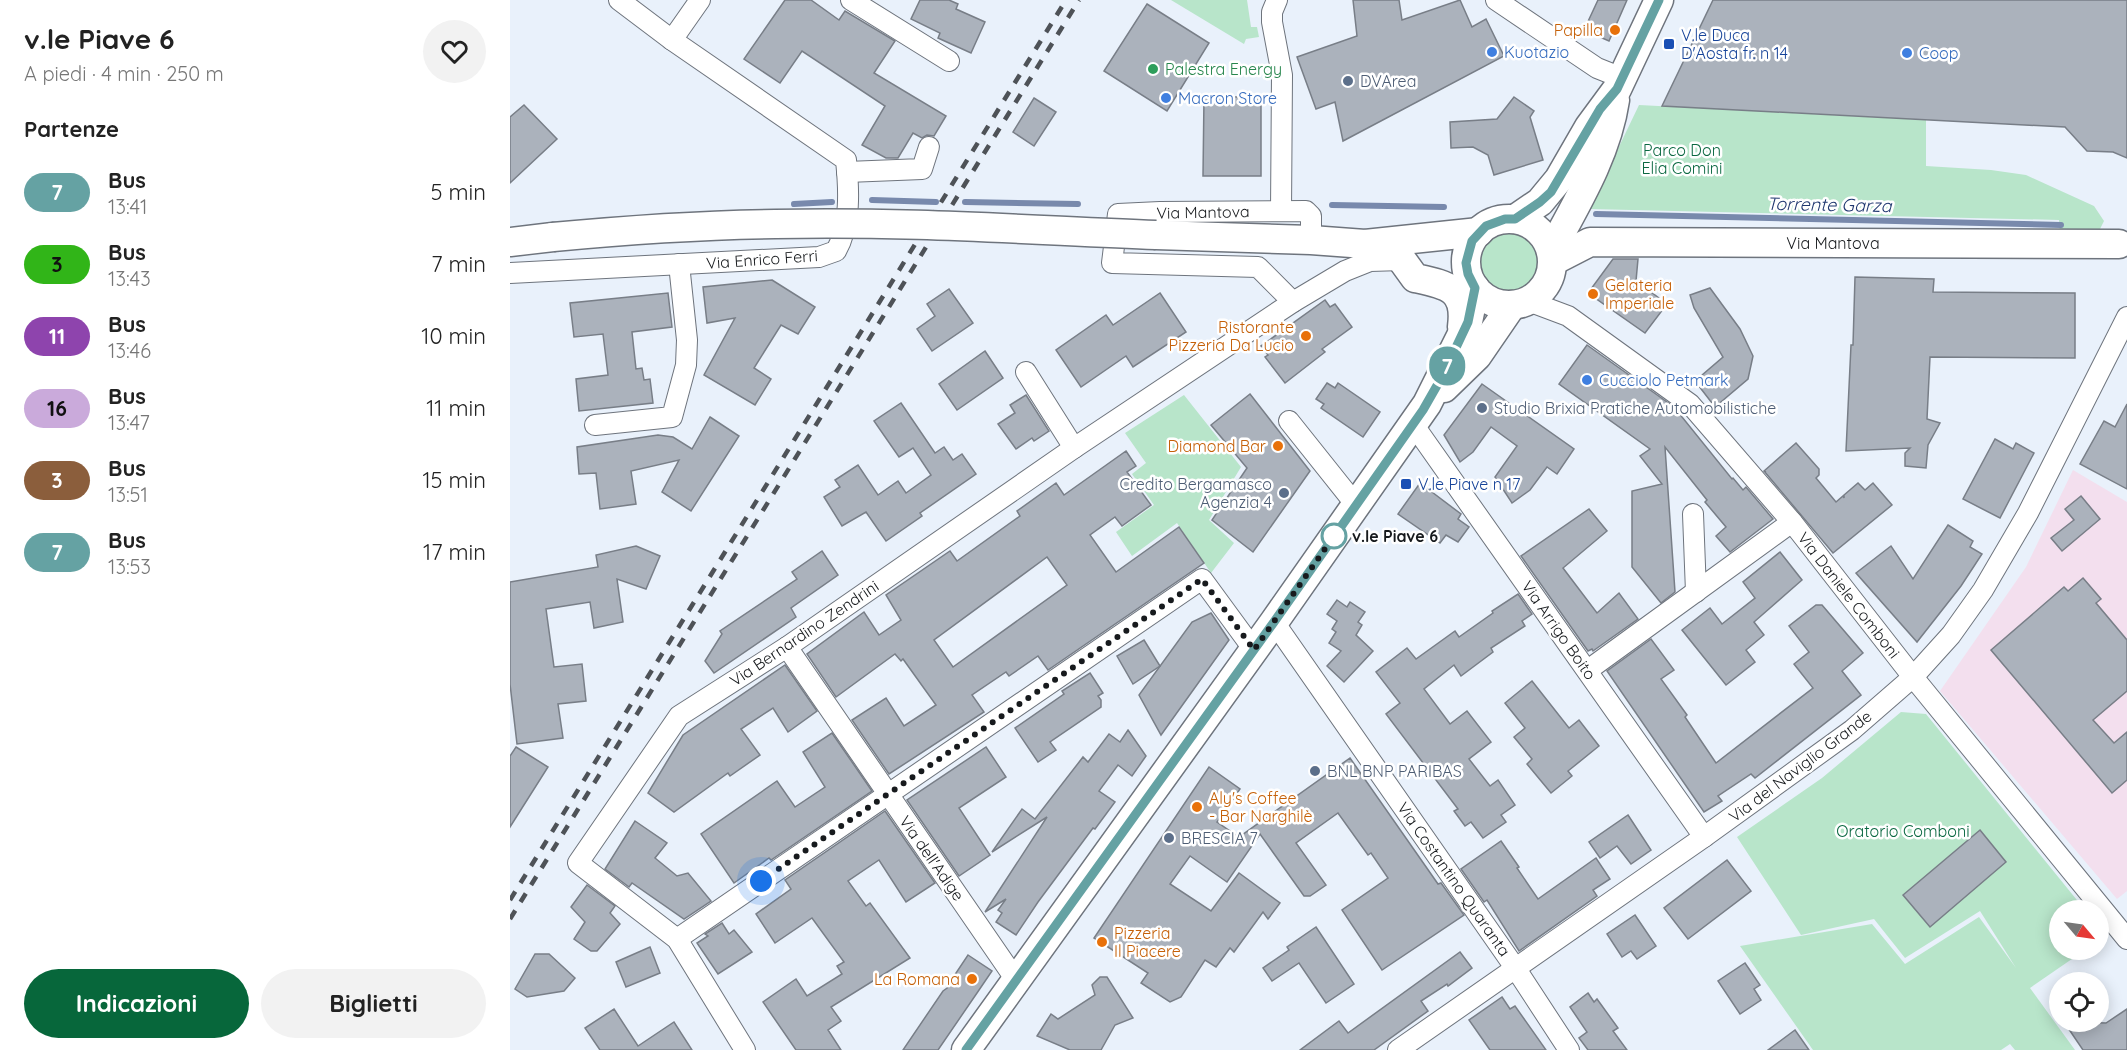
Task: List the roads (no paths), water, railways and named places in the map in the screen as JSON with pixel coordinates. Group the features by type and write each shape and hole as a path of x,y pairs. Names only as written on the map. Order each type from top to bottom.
{"main road":[{"path":"1515,219 1551,192 1600,109 1619,83 1659,0"},
{"path":"1552,256 1593,170 1613,116 1619,83"},
{"path":"966,1050 1274,622 1420,414 1461,338 1470,314 1472,281 1466,263 1472,241 1479,232 1495,221 1515,219 1527,223 1538,229 1546,239 1552,256 1551,273 1538,294 1520,303 1498,304 1485,298 1472,281 1451,266 1402,260 1365,244"},
{"path":"510,242 644,229 776,224 934,225 1365,244 1479,232"},
{"name":"Via Mantova","path":"1552,256 1590,242 2124,242"},
{"path":"1402,260 1415,278 1447,285 1457,295 1463,304 1461,338"},
{"path":"1420,414 1477,356 1520,303"}],"street":[{"path":"619,0 672,40 846,160 847,179 922,169 928,147"},
{"path":"672,40 700,0"},
{"path":"851,0 949,61"},
{"path":"1277,0 1272,12 1272,22 1282,75 1281,211"},
{"path":"1496,0 1619,83"},
{"name":"Via Enrico Ferri","path":"510,273 819,257 836,251 841,243 847,213 847,179"},
{"name":"Via Mantova","path":"1293,302 1258,267 1112,263 1118,214 1306,211 1310,213 1311,240"},
{"name":"Via Bernardino Zendrini","path":"677,939 578,863 680,716 787,647 1074,448 1293,302 1345,271 1370,261 1402,260"},
{"path":"595,425 672,417 686,365 687,340 679,264"},
{"name":"Via Daniele Comboni","path":"1520,303 1568,316 1690,404 1792,522 1913,677 2127,939"},
{"name":"Via del Naviglio Grande","path":"1398,1050 1704,837 1852,730 1913,677 1951,635 1983,590 2028,513 2127,317"},
{"path":"1026,372 1074,448"},
{"name":"Via Arrigo Boito","path":"1420,414 1588,670 1704,837"},
{"path":"1290,421 1356,505"},
{"path":"1693,514 1696,592"},
{"path":"1588,670 1792,522"},
{"path":"745,1050 677,939 1202,579 1254,650"},
{"name":"Via Costantino Quaranta","path":"1274,622 1516,969 1569,1050"},
{"name":"Via dell'Adige","path":"787,647 1017,980"}],"waterway":[{"name":"Torrente Garza","path":"872,200 936,202"},
{"name":"Torrente Garza","path":"794,204 832,202"},
{"name":"Torrente Garza","path":"965,202 1078,204"},
{"name":"Torrente Garza","path":"1332,205 1444,207"},
{"name":"Torrente Garza","path":"1596,214 2061,225"}],"railway":[{"path":"510,900 1066,0"},
{"path":"510,919 1079,0"}],"place":[{"name":"Papilla","path":"1615,30"},
{"name":"V.le Duca D'Aosta fr. n 14","path":"1669,44"},
{"name":"Kuotazio","path":"1492,52"},
{"name":"Coop","path":"1907,53"},
{"name":"Palestra Energy","path":"1153,69"},
{"name":"DVArea","path":"1348,81"},
{"name":"Macron Store","path":"1166,98"},
{"name":"Gelateria Imperiale","path":"1593,294"},
{"name":"Ristorante Pizzeria Da Lucio","path":"1306,336"},
{"name":"Cucciolo Petmark","path":"1587,380"},
{"name":"Studio Brixia Pratiche Automobilistiche","path":"1482,408"},
{"name":"Diamond Bar","path":"1278,446"},
{"name":"V.le Piave n 17","path":"1406,484"},
{"name":"Credito Bergamasco Agenzia 4","path":"1284,493"},
{"name":"v.le Piave 6","path":"1334,536"},
{"name":"BNL BNP PARIBAS","path":"1315,771"},
{"name":"Aly's Coffee - Bar Narghilè","path":"1197,807"},
{"name":"BRESCIA 7","path":"1169,838"},
{"name":"Pizzeria Il Piacere","path":"1102,942"},
{"name":"La Romana","path":"972,979"}],"park label":[{"name":"Parco Don Elia Comini","path":"1682,159"},
{"name":"Oratorio Comboni","path":"1903,831"}]}
